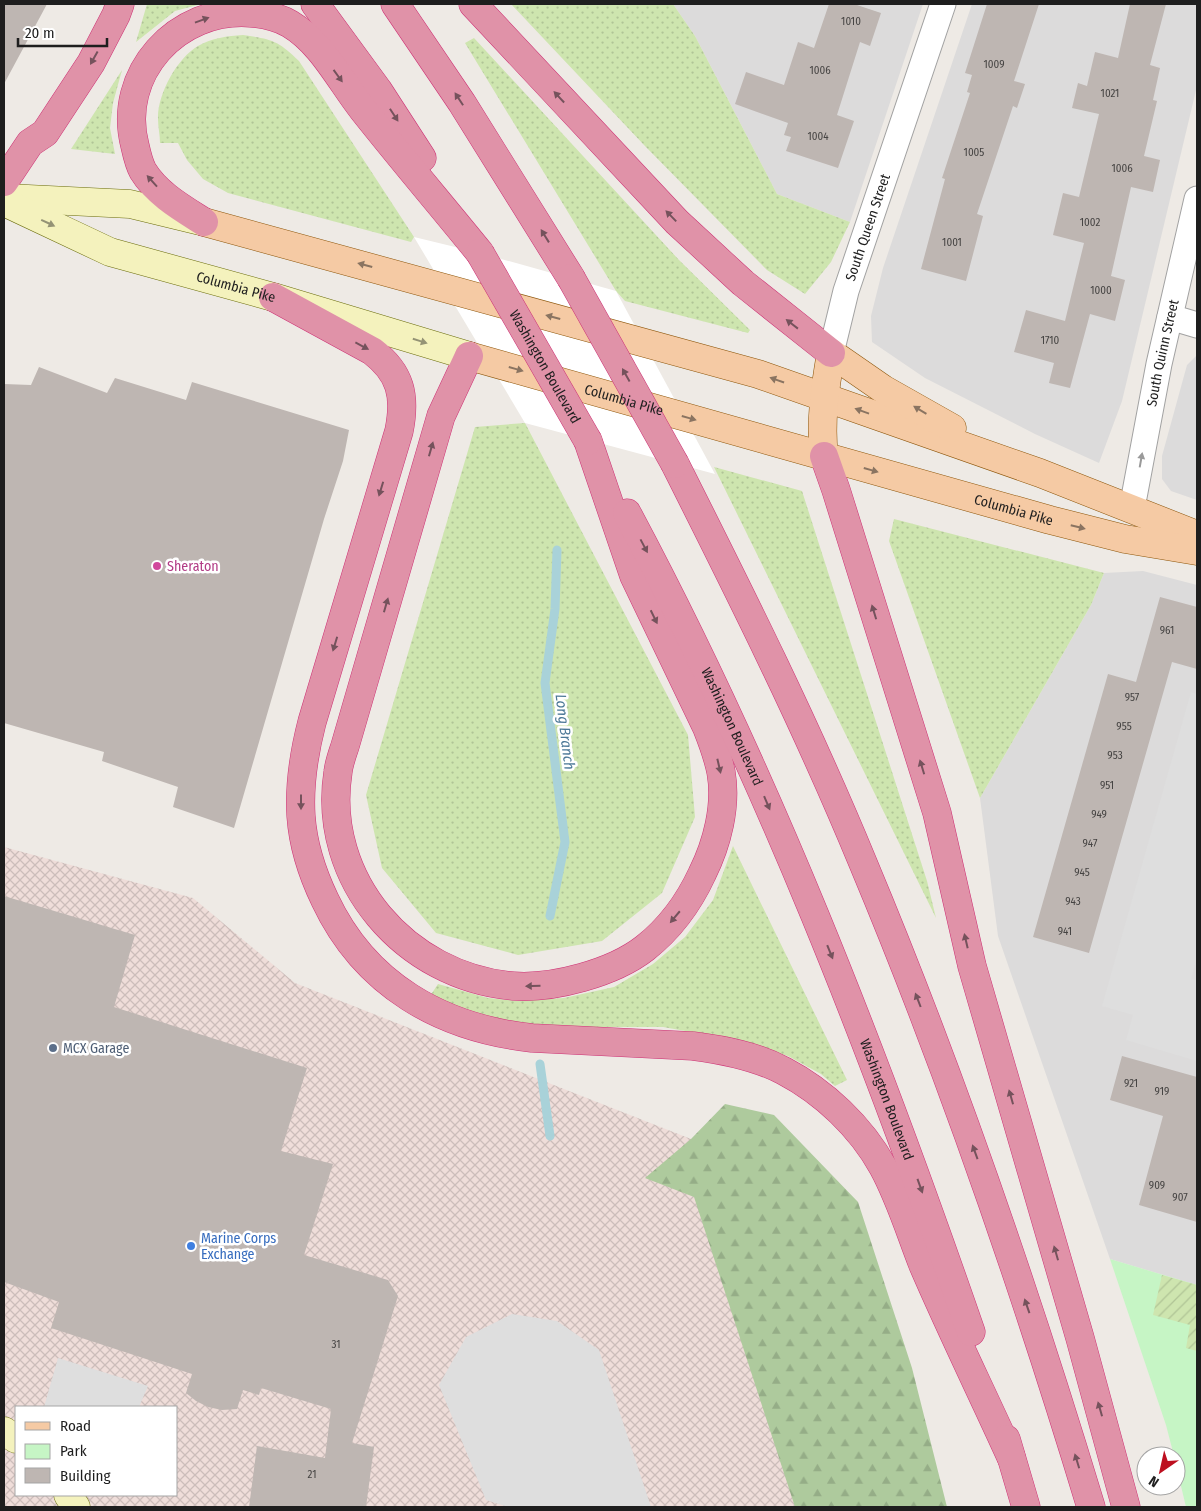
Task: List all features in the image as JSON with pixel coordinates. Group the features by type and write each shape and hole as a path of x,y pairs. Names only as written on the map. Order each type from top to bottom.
{"highway":[{"path":"4,182 30,142 45,133 91,64 120,4"},
{"name":"Washington Boulevard","path":"316,4 378,90 480,252 588,441 647,550 745,751 828,947 910,1158 978,1351 1026,1507"},
{"path":"395,4 467,112 571,278 675,464 774,664 862,861 901,956 966,1129 1007,1246 1091,1507"},
{"path":"473,4 677,222 742,283 831,354"},
{"path":"204,222 177,205 144,172 130,128 133,96 141,75 163,44 188,26 203,19 239,12 273,16 288,22 300,30 311,41 362,108 480,252"},
{"path":"273,298 382,358 399,384 402,406 399,430 312,722 302,769 301,816 311,867 332,914 345,936 377,973 394,987 438,1014 462,1024 524,1037 718,1049 783,1070 823,1097 858,1130 884,1168 923,1264 1011,1458"},
{"path":"469,356 441,416 345,746 338,772 336,800 342,846 362,893 376,914 396,936 431,959 461,974 513,986 542,986 585,977 620,962 644,948 665,928 696,888 715,841 720,819 721,773 708,728 634,576 588,441"},
{"path":"824,456 937,813 972,966 1070,1303 1126,1507"}],"main road":[{"path":"4,198 130,204 204,222 758,374 1040,473 1197,535"},
{"name":"Columbia Pike","path":"4,202 110,252 469,356 1069,525 1125,539 1197,551"},
{"name":"South Queen Street","path":"824,456 822,437 823,396 831,354"},
{"path":"831,354 856,372 928,416 1040,473"},
{"path":"4,1431 15,1438"},
{"path":"69,1496 76,1507"}],"street":[{"name":"South Queen Street","path":"831,354 846,291 942,4"},
{"name":"South Quinn Street","path":"1132,508 1158,364 1197,199"},
{"path":"1170,317 1197,325"}],"shaded area":[{"path":"673,4 923,4 850,222 777,194 695,36"},
{"path":"972,4 1197,4 1197,86 1122,401 1099,463 1035,434 925,378 872,342 871,316 883,268"},
{"path":"1197,355 1197,500 1171,491 1162,479 1162,456 1187,365"},
{"path":"1143,571 1197,585 1197,1285 1110,1259 998,936 980,798 1091,605 1104,573"},
{"path":"1191,692 1197,694 1197,958 1191,979 1197,980 1197,1061 1126,1040 1133,1015 1102,1006"},
{"path":"4,847 193,898 295,983 691,1139 812,1507 4,1507"},
{"path":"512,1314 557,1321 599,1350 651,1507 508,1507 486,1500 439,1385 466,1337"},
{"path":"58,1358 148,1386 139,1406 44,1406"}],"green space":[{"path":"147,4 201,4 175,11 136,42"},
{"path":"511,4 673,4 695,36 777,194 850,222 831,262 805,294 767,270 644,145"},
{"path":"243,35 274,42 299,61 414,237 411,242 228,193 203,179 187,160 178,143 160,143 158,122 161,99 176,68 190,52 203,43 220,38"},
{"path":"474,38 679,260 750,330 748,333 625,301 616,291 465,43"},
{"path":"122,70 113,103 110,128 115,154 71,149"},
{"path":"525,423 688,735 695,817 662,893 602,941 518,955 436,933 382,868 366,795 475,427"},
{"path":"714,467 802,491 927,881 936,918"},
{"path":"894,519 1104,573 1091,605 980,798 889,541"},
{"path":"733,846 847,1080 835,1086 821,1074 788,1056 725,1038 663,1027 558,1027 500,1022 430,996 438,984 488,998 518,1001 564,998 614,987 653,964 685,937 713,900"},
{"path":"725,1104 774,1115 858,1202 912,1368 947,1507 795,1507 694,1197 645,1178 691,1139"},
{"path":"1110,1259 1197,1285 1197,1507 1186,1507 1183,1496 1186,1496 1186,1446 1171,1446"},
{"path":"1162,1275 1197,1285 1197,1351 1186,1348 1190,1325 1153,1315"}],"pier":[{"path":"414,237 480,253 616,291 715,474 525,423"}],"building":[{"path":"4,4 47,4 4,84"},
{"path":"829,4 854,4 881,13 870,46 860,42 837,115 854,121 838,168 786,151 791,137 784,135 788,123 735,104 746,72 784,85 798,42 814,48"},
{"path":"987,4 1039,4 1014,81 1025,84 1017,108 1013,106 977,214 983,216 966,281 921,269 945,179 942,178 970,93 967,92 972,75 965,73"},
{"path":"1130,4 1166,4 1150,65 1160,68 1153,100 1157,101 1144,156 1160,160 1153,192 1131,187 1111,276 1125,280 1115,321 1090,314 1070,388 1049,383 1054,363 1014,352 1026,310 1065,321 1084,243 1053,235 1063,193 1079,197 1099,114 1072,108 1078,83 1087,86 1095,52 1118,58"},
{"name":"Sheraton","path":"39,367 107,393 115,378 186,400 192,382 349,430 343,461 324,519 234,828 173,807 178,787 102,761 104,752 4,723 4,384 31,385"},
{"path":"1160,597 1197,607 1197,669 1172,662 1089,953 1033,937 1108,674 1136,682"},
{"path":"4,896 135,935 114,1007 307,1068 281,1151 333,1164 304,1255 388,1280 398,1296 352,1443 374,1447 366,1507 249,1507 257,1446 325,1458 331,1409 261,1388 259,1395 243,1390 237,1409 222,1410 208,1407 186,1393 192,1374 51,1328 59,1302 4,1282"},
{"path":"1122,1056 1197,1077 1197,1222 1139,1205 1163,1116 1110,1100"}],"waterway":[{"name":"Long Branch","path":"550,916 565,842 545,683 555,609 557,550"},
{"name":"Long Branch","path":"540,1064 550,1136"}],"place":[{"name":"Sheraton","path":"157,566"},
{"name":"MCX Garage","path":"53,1048"},
{"name":"Marine Corps Exchange","path":"191,1246"}]}
